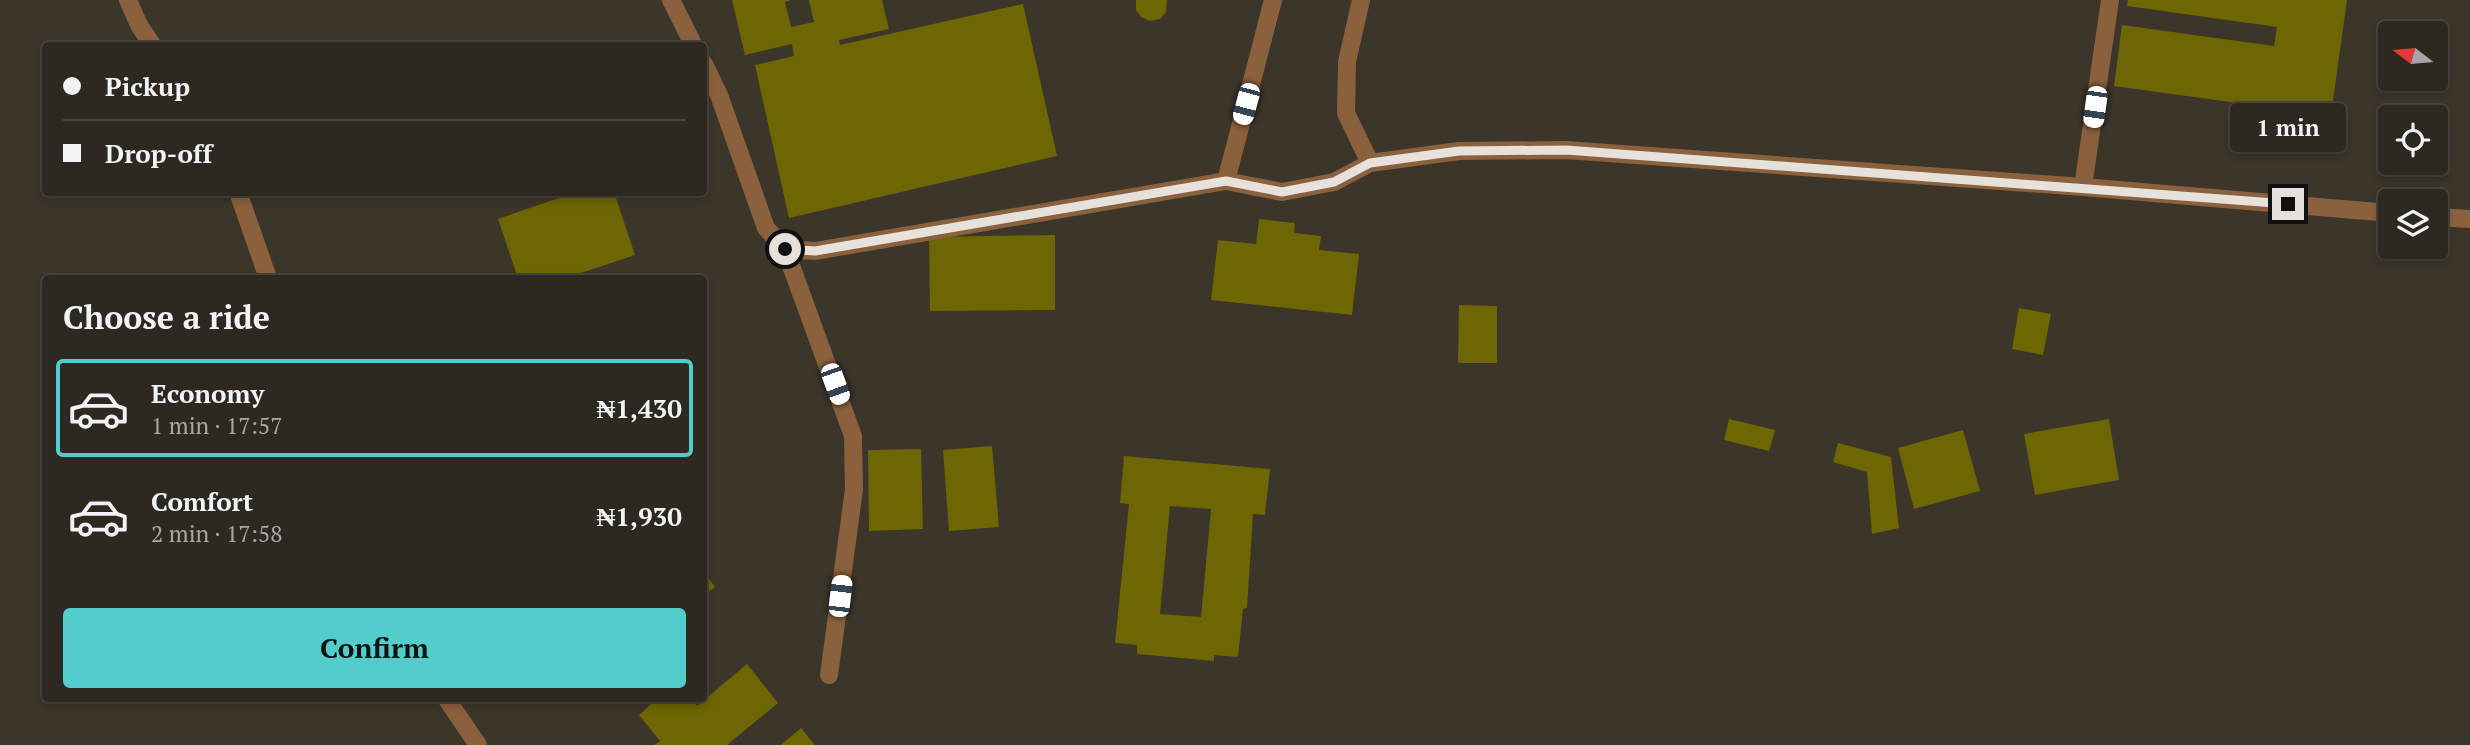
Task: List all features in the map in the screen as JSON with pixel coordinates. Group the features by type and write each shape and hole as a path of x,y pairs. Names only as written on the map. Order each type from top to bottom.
{"street":[{"path":"128,0 150,42"},
{"path":"671,0 692,42"},
{"path":"1226,181 1273,0"},
{"path":"1362,0 1347,62 1346,113 1370,163"},
{"path":"2083,187 2110,0"},
{"path":"707,70 719,95 766,228 785,249 853,436 853,489 829,675"},
{"path":"785,249 815,251 1226,181 1282,192 1334,182 1370,163 1459,151 1566,150 2083,187 2378,212"},
{"path":"239,196 267,275"},
{"path":"2448,217 2470,219"},
{"path":"449,702 478,745"}],"building":[{"path":"732,0 791,0 785,2 791,27 814,22 809,0 882,0 889,29 839,40 840,45 1023,4 1057,156 789,218 755,65 794,56 792,44 745,55"},
{"path":"1136,0 1167,0 1166,12 1160,19 1150,21 1141,17 1136,10"},
{"path":"2128,0 2347,0 2330,122 2265,113 2266,107 2114,86 2122,25 2274,46 2277,27 2127,6"},
{"path":"564,196 615,196 635,255 575,275 517,275 498,219"},
{"path":"1259,219 1295,223 1294,233 1321,236 1319,250 1359,254 1352,315 1211,300 1218,240 1256,244"},
{"path":"1055,235 1055,310 930,311 929,237"},
{"path":"1459,305 1497,306 1497,363 1458,363"},
{"path":"2019,308 2051,314 2043,355 2012,349"},
{"path":"1729,419 1775,430 1769,451 1724,440"},
{"path":"2109,419 2119,480 2035,495 2024,434"},
{"path":"1963,430 1980,491 1914,509 1898,448"},
{"path":"1838,443 1891,457 1899,528 1872,534 1867,472 1833,462"},
{"path":"992,446 999,527 949,531 943,450"},
{"path":"921,449 923,529 869,531 868,450"},
{"path":"1124,456 1270,469 1265,515 1253,514 1247,608 1243,609 1238,657 1214,655 1214,661 1137,654 1137,645 1115,643 1129,504 1120,503","holes":["1170,506 1211,509 1201,617 1160,614"]},
{"path":"707,576 715,587 707,593"},
{"path":"747,664 778,703 727,745 654,745 660,741 639,715 654,702 694,702 697,706 707,702 707,698"},
{"path":"801,728 815,745 781,745"}],"route":[{"path":"785,249 815,251 1226,181 1282,192 1334,182 1370,163 1459,151 1566,150 2288,204"}]}
